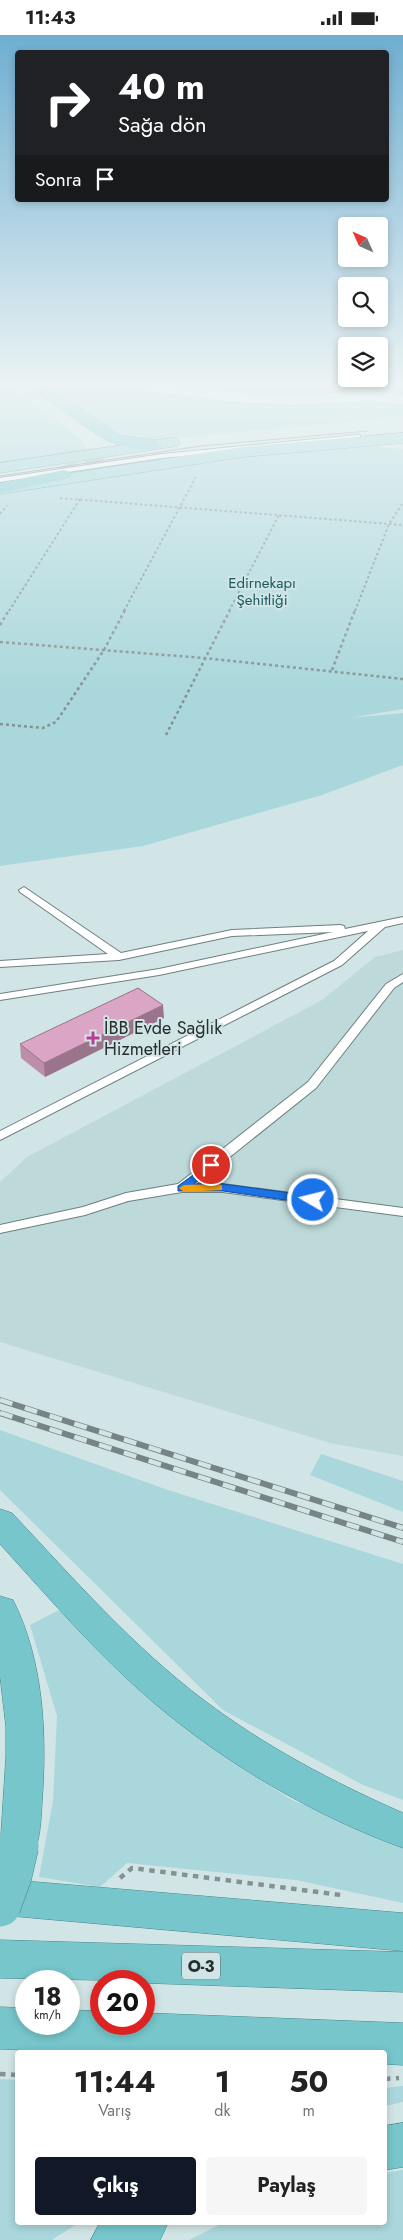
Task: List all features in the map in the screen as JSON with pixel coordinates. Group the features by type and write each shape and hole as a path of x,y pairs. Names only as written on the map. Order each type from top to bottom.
{"highway":[{"path":"0,1522 118,1648 167,1692 279,1770 357,1811 403,1831"},
{"path":"0,1610 20,1675 24,1711 24,1798 18,1846 11,1876 0,1906"},
{"path":"0,1897 403,1932"},
{"name":"O-3","path":"0,1959 403,1972"},
{"path":"0,2028 403,2044"},
{"path":"387,2148 403,2145"}],"main road":[{"path":"3,492 22,489"}],"lane":[{"path":"24,890 120,957"},
{"path":"0,997 159,972 403,920"},
{"path":"0,964 120,957 232,933 380,926"},
{"path":"0,1136 338,963 380,926"},
{"path":"182,1188 312,1085 390,986 403,977"},
{"path":"0,1229 85,1211 126,1197 182,1188 223,1188 403,1212"}],"path":[{"path":"0,724 42,728 56,722 104,649 189,489"},
{"path":"0,514 3,492"},
{"path":"52,497 403,525"},
{"path":"0,625 80,499"},
{"path":"332,671 389,524 403,503"},
{"path":"166,735 279,515"},
{"path":"0,642 204,658 403,679"},
{"path":"0,2074 15,2075"},
{"path":"387,2079 403,2077"}],"shaded area":[{"path":"403,950 403,1456 330,1443 0,1342 0,1182 27,1157 322,1000 375,957"}],"green space":[{"name":"Edirnekapı Şehitliği","path":"29,489 403,489 403,709 350,718 403,713 403,765 322,795 143,846 0,866 0,494"},
{"path":"0,1430 168,1490 403,1564 403,1800 363,1785 223,1710 0,1490"},
{"path":"321,1454 403,1481 403,1512 310,1475"},
{"path":"59,1610 144,1694 225,1757 292,1800 403,1845 403,1903 296,1880 127,1863 100,1887 39,1877 53,1801 57,1716 30,1625"},
{"path":"0,2079 15,2080 15,2225 75,2225 52,2240 0,2240"},
{"path":"403,2086 403,2102 387,2106 387,2088"},
{"path":"403,2170 403,2240 189,2240 219,2225 387,2225 387,2173"}],"building":[{"path":"138,988 163,1005 44,1063 20,1044"}],"railway":[{"path":"0,1400 403,1528"},
{"path":"0,1413 403,1542"}],"slow traffic":[{"path":"184,1188 218,1188"}],"place":[{"name":"İBB Evde Sağlık Hizmetleri","path":"93,1038"}],"route":[{"path":"211,1165 182,1188 223,1188 313,1200"}]}
